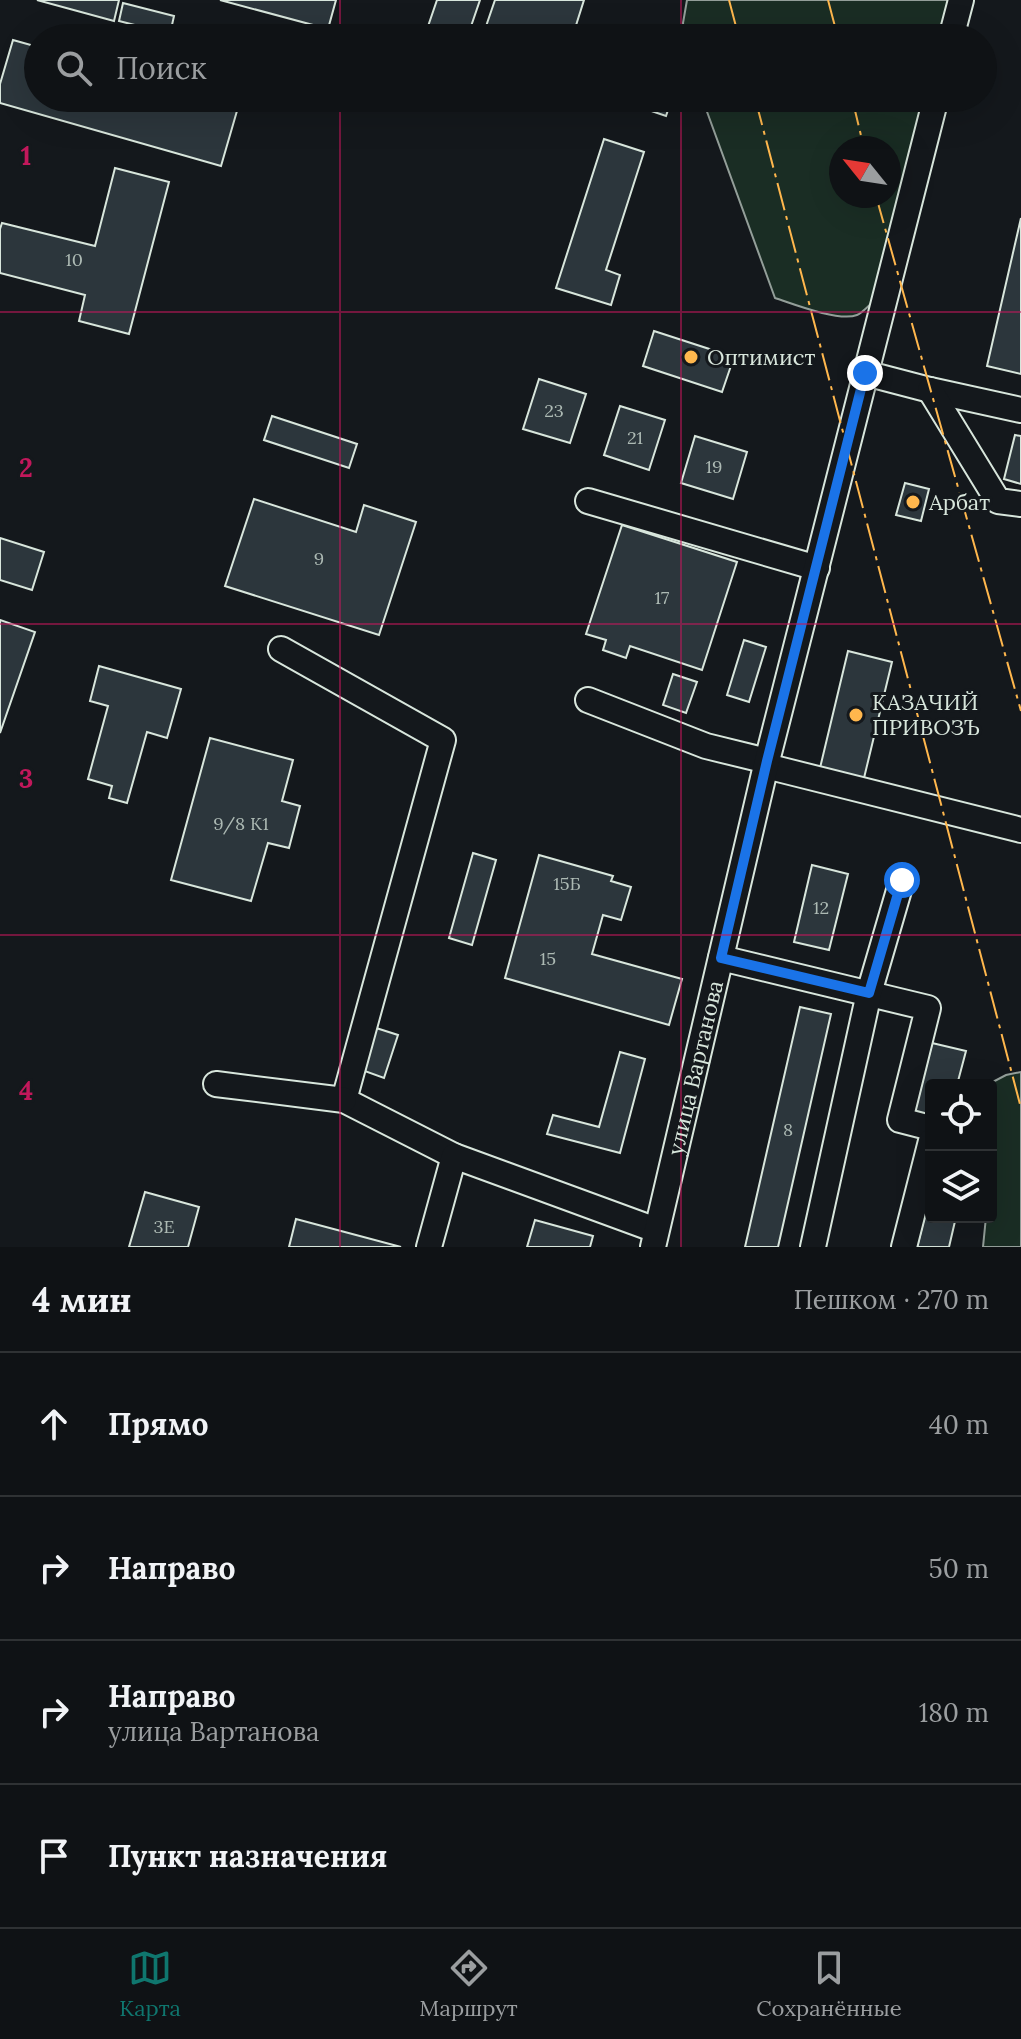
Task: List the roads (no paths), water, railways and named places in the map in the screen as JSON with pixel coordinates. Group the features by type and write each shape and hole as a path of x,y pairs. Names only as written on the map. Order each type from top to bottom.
{"street":[{"path":"955,24 961,0"},
{"name":"улица Вартанова","path":"655,1239 766,764 932,112"},
{"path":"865,373 1021,410"},
{"path":"930,390 998,501 1021,504"},
{"path":"588,501 817,568"},
{"path":"281,649 443,740 414,803 344,1100"},
{"path":"588,700 706,746 1021,830"},
{"path":"813,1247 869,993 902,880"},
{"path":"721,958 928,1008 900,1120 925,1126"},
{"path":"216,1084 344,1100 454,1156 655,1239"},
{"path":"904,1247 928,1151"},
{"path":"429,1247 454,1156"}],"place":[{"name":"Оптимист","path":"691,357"},
{"name":"Арбат","path":"913,502"},
{"name":"КАЗАЧИЙ ПРИВОЗЪ","path":"856,715"}]}
